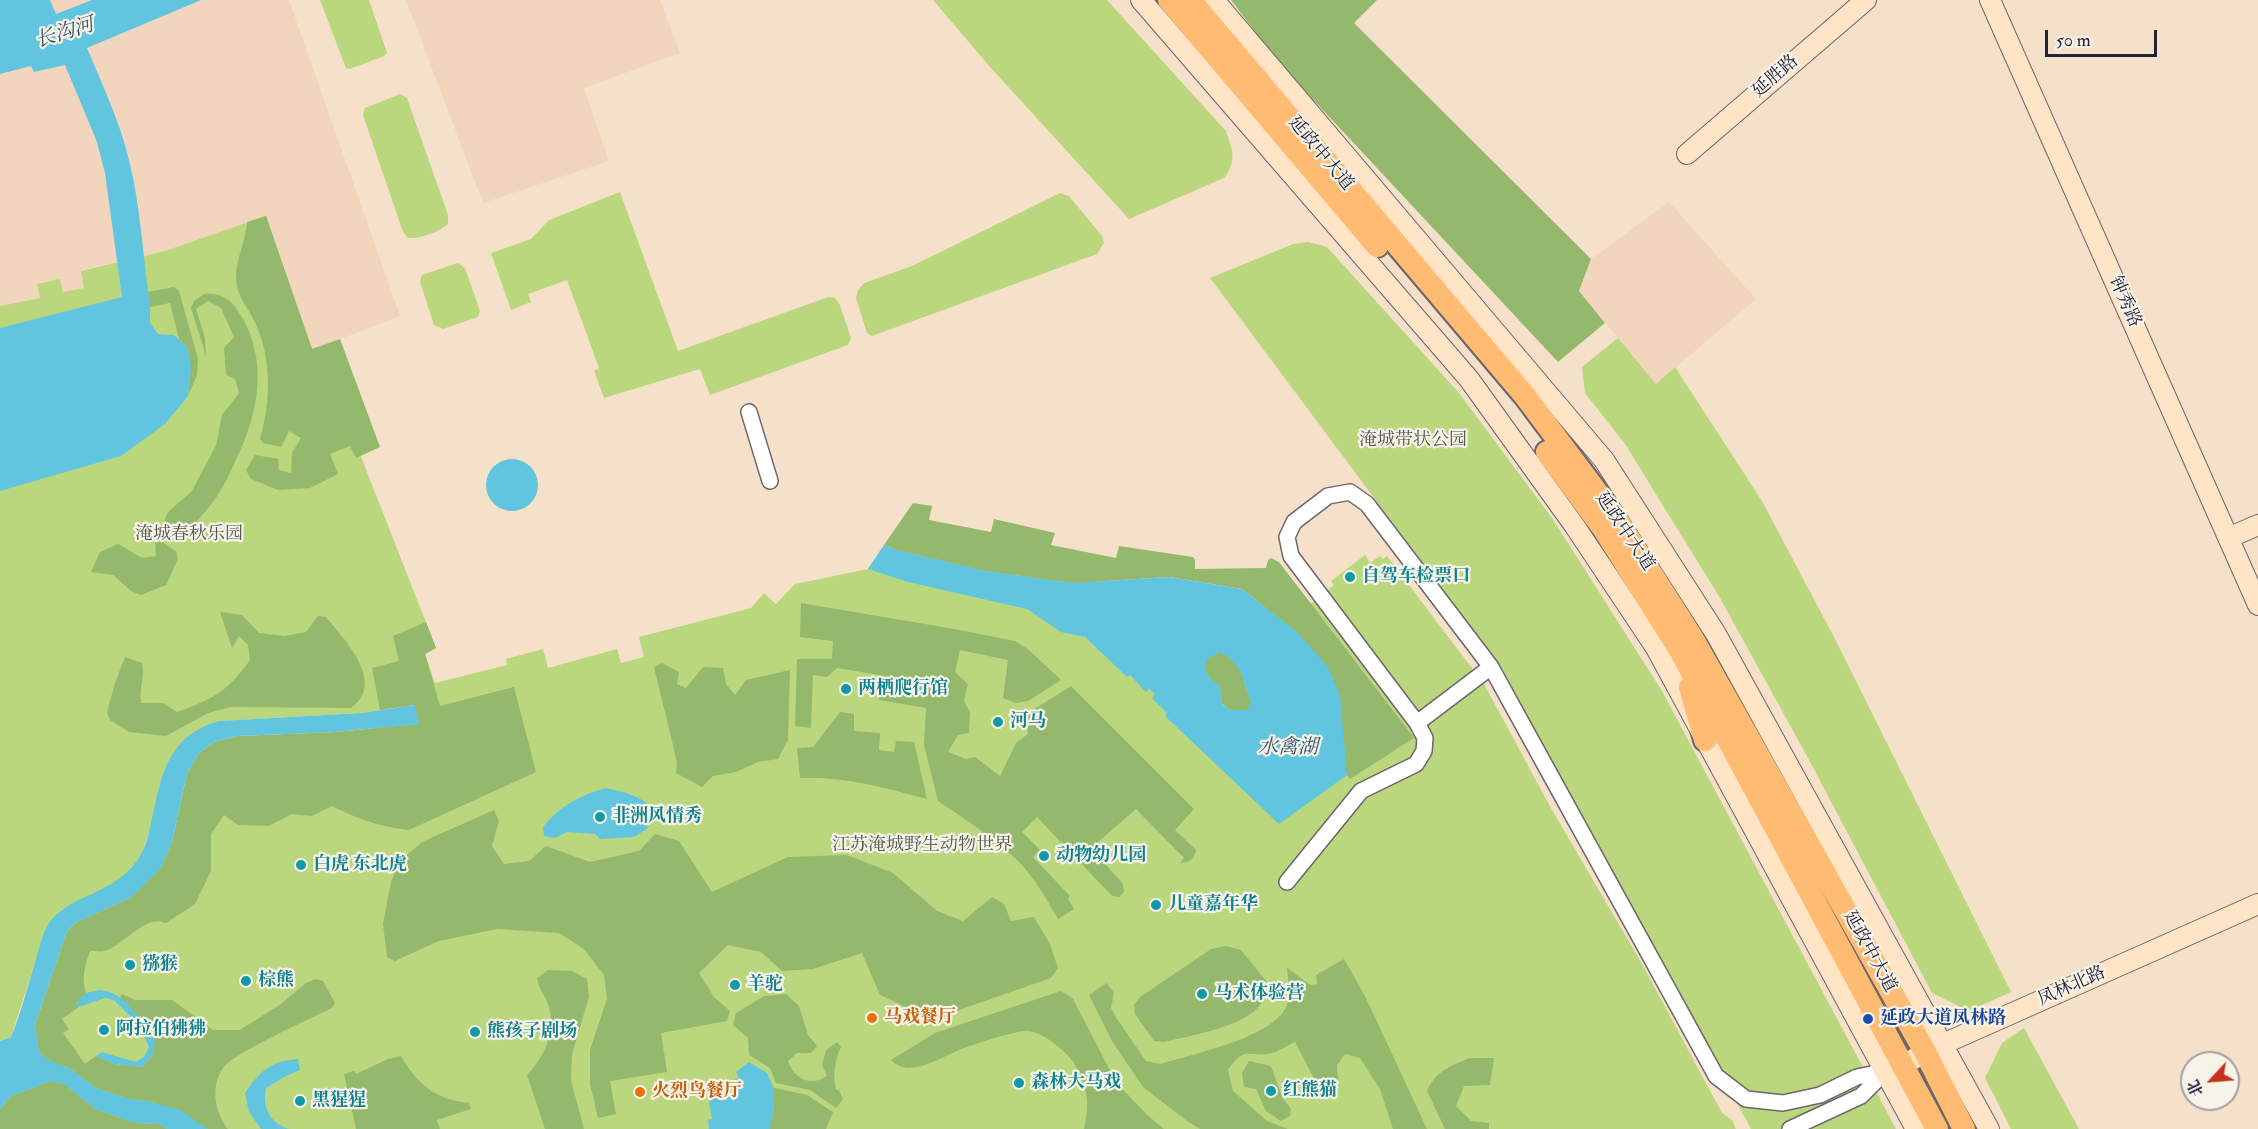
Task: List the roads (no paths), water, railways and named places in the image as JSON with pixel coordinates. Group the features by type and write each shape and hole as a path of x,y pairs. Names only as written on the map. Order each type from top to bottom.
{"main road":[{"name":"延政中大道","path":"1168,0 1516,408 1603,528 1677,645 1895,1068 1937,1129"},
{"name":"延政中大道","path":"1190,0 1525,396 1614,515 1694,639 1934,1048 1964,1129"},
{"path":"1677,645 1705,740"}],"street":[{"path":"1141,0 1468,379 1574,525 1649,639 1895,1068 1916,1129"},
{"path":"1214,0 1604,460 1716,634 1934,1048 1989,1129"},
{"name":"延胜路","path":"1687,154 1866,0"},
{"name":"钟秀路","path":"1990,0 2258,604"},
{"path":"749,412 770,481"},
{"path":"1287,882 1361,791 1416,764 1424,751 1425,738 1417,723 1291,556 1287,537 1294,522 1328,496 1350,492 1367,504 1491,667 1716,1076 1746,1099 1783,1104 1820,1095 1857,1077 1895,1068"},
{"path":"2228,538 2258,525"},
{"path":"1417,723 1491,667"},
{"name":"凤林北路","path":"1895,1068 1934,1048 2258,904"},
{"path":"1790,1129 1861,1096 1895,1068"}],"water":[{"name":"长沟河","path":"0,0 50,0 56,14 92,0 201,0 87,48 116,117 129,160 139,215 150,323 158,334 174,335 187,347 191,366 188,396 165,424 121,456 0,491 0,328 122,297 105,173 97,142 65,65 34,72 31,66 0,74"},
{"path":"507,459 517,459 531,466 538,485 531,504 517,511 507,511 497,507 490,500 486,490 486,480 490,470 497,463"},
{"name":"水禽湖","path":"884,545 985,571 1072,583 1169,577 1242,589 1297,632 1328,667 1340,695 1347,775 1279,824 1165,716 1167,713 1152,698 1155,694 1149,689 1146,692 1130,675 1127,677 1085,637 1061,632 1027,609 908,582 868,569","holes":["1220,652 1234,662 1244,680 1251,703 1247,710 1230,710 1222,704 1220,687 1205,670 1207,659"]},
{"path":"415,705 419,724 335,732 237,736 214,742 199,753 187,773 172,842 161,868 130,898 75,923 67,931 35,1025 39,1051 48,1060 71,1069 96,1088 126,1098 180,1110 208,1129 167,1129 159,1124 135,1123 95,1109 64,1084 51,1081 11,1096 0,1109 0,1041 11,1037 46,928 66,907 106,887 131,868 146,842 164,772 170,758 188,736 219,721 362,713"},
{"path":"606,788 632,795 655,810 647,817 648,828 634,837 600,839 595,834 567,832 555,838 544,836 543,827 564,807 579,798"},
{"path":"99,990 109,992 125,1002 139,1017 155,1043 152,1056 142,1067 114,1064 96,1056 102,1052 136,1062 144,1057 149,1047 138,1024 114,1000 105,998 79,1007 76,1003 86,993"},
{"path":"298,1059 300,1070 266,1088 265,1095 265,1102 272,1119 289,1129 261,1129 249,1112 245,1093 267,1068 280,1062"},
{"path":"749,1062 767,1073 774,1088 774,1109 769,1129 709,1129 708,1120 712,1119 706,1083 717,1081 723,1088 739,1077 736,1072"}],"place":[{"name":"自驾车检票口","path":"1350,577"},
{"name":"两栖爬行馆","path":"846,689"},
{"name":"河马","path":"998,722"},
{"name":"非洲风情秀","path":"600,817"},
{"name":"动物幼儿园","path":"1044,856"},
{"name":"白虎 东北虎","path":"301,865"},
{"name":"儿童嘉年华","path":"1156,905"},
{"name":"猕猴","path":"130,965"},
{"name":"棕熊","path":"246,981"},
{"name":"羊驼","path":"735,985"},
{"name":"马术体验营","path":"1202,994"},
{"name":"马戏餐厅","path":"872,1018"},
{"name":"延政大道凤林路","path":"1868,1019"},
{"name":"阿拉伯狒狒","path":"104,1030"},
{"name":"熊孩子剧场","path":"475,1032"},
{"name":"森林大马戏","path":"1019,1083"},
{"name":"红熊猫","path":"1271,1091"},
{"name":"火烈鸟餐厅","path":"640,1092"},
{"name":"黑猩猩","path":"300,1101"}],"park label":[{"name":"淹城带状公园","path":"1413,441"},
{"name":"淹城春秋乐园","path":"189,535"},
{"name":"江苏淹城野生动物世界","path":"922,846"}]}
